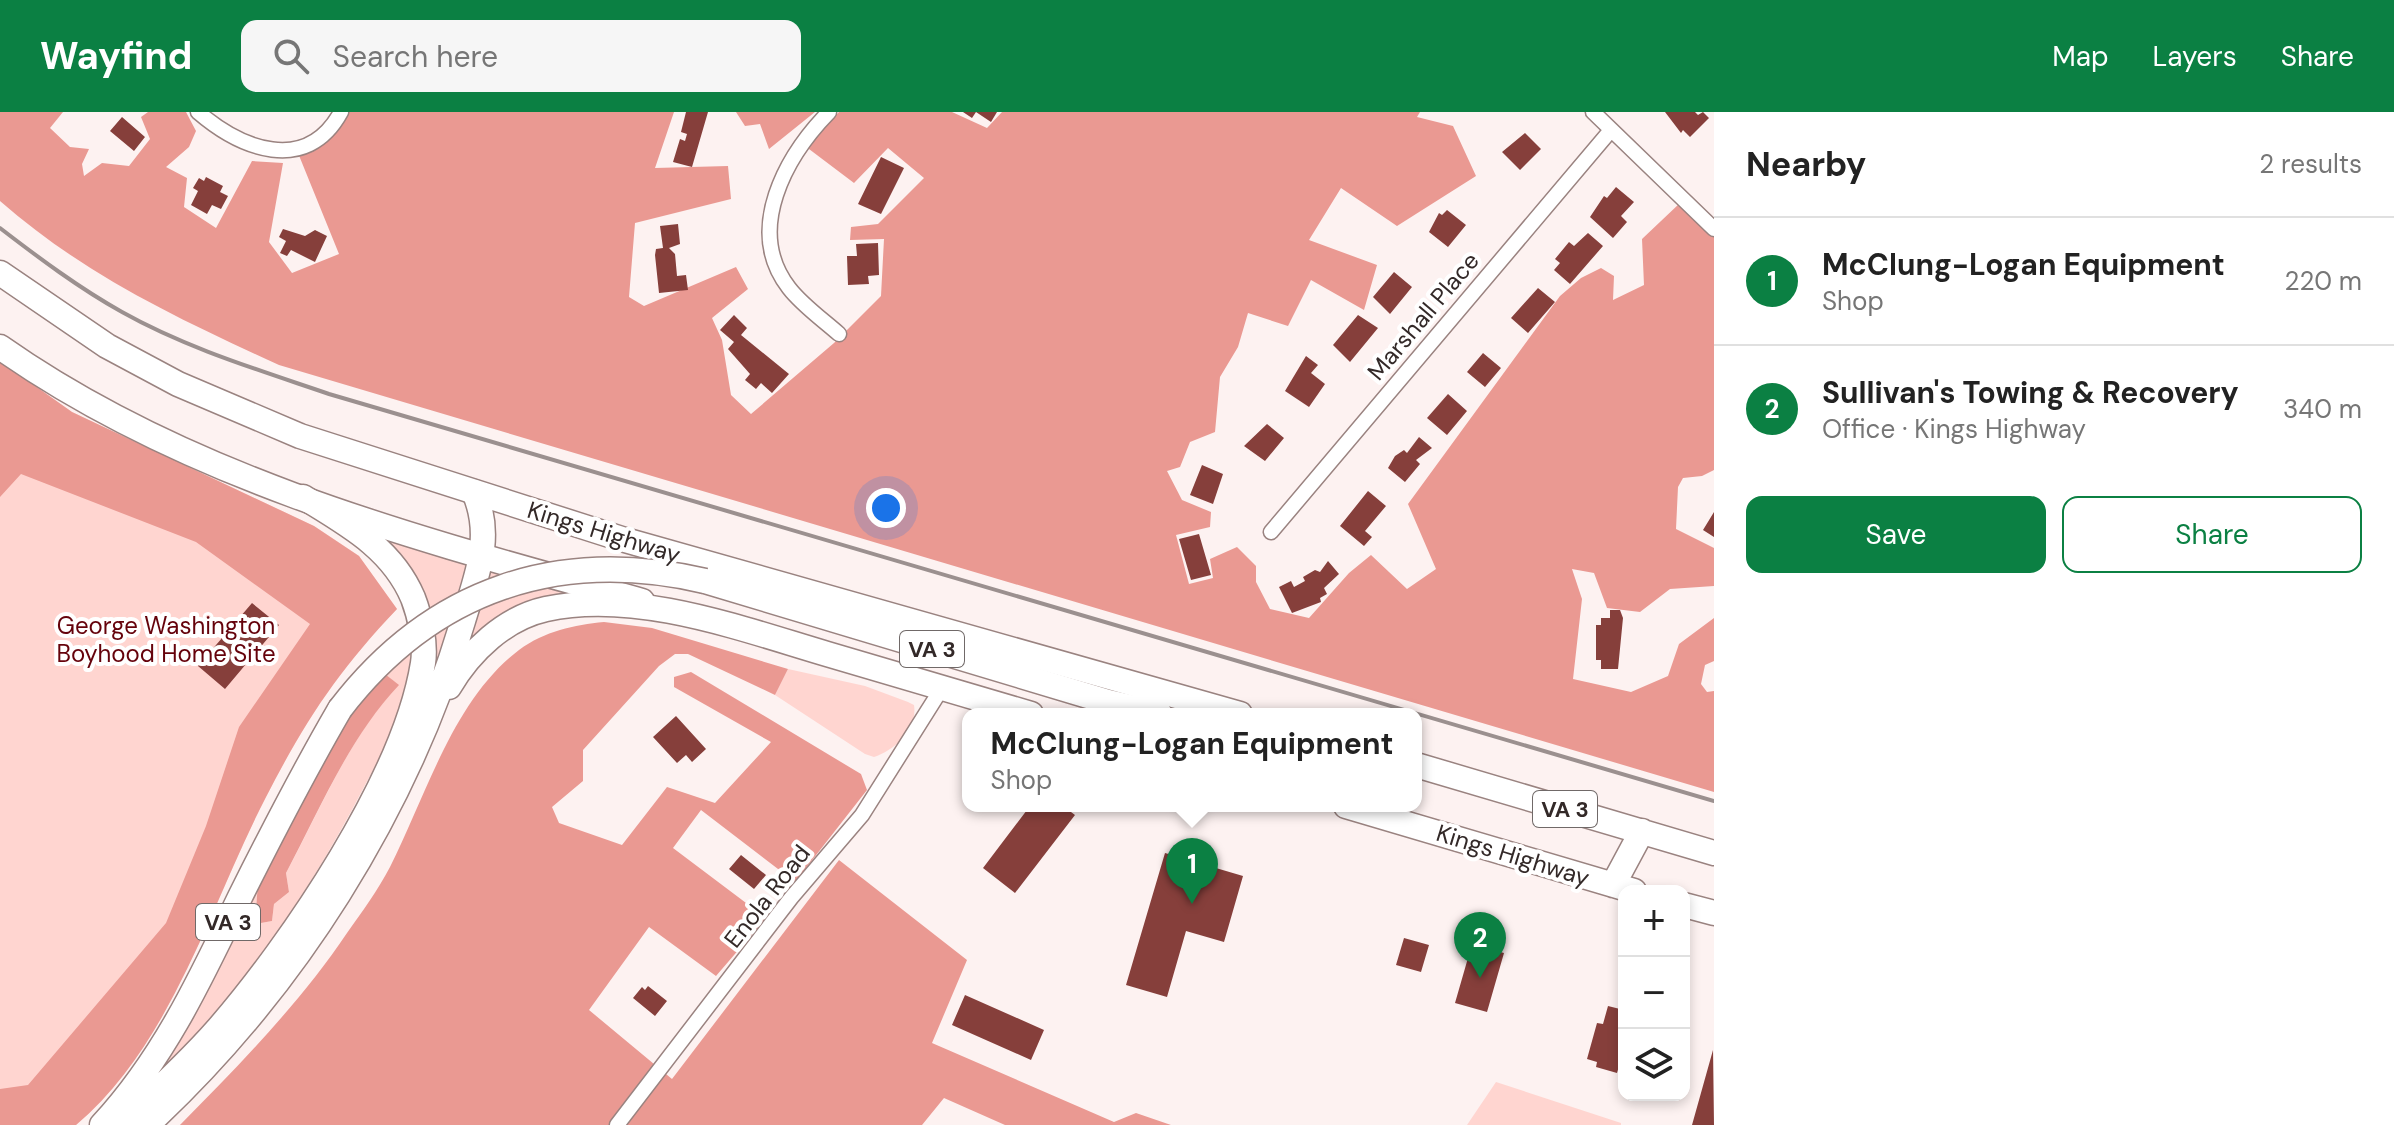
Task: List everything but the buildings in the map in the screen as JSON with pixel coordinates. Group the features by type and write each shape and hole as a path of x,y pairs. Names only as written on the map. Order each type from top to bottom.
{"main road":[{"name":"Kings Highway","path":"0,273 107,346 192,390 300,436 638,543 1219,708"},
{"path":"0,347 73,395 155,438 303,497 483,555 711,620"},
{"path":"422,734 455,650 483,555 485,524 474,492"},
{"path":"121,1125 218,1029 301,920 385,774 415,700 424,647 414,600 403,579 379,549 303,497"},
{"name":"VA 3","path":"102,1125 136,1086 169,1036 294,790 340,709 380,661 405,639 434,618 494,590 545,575 594,568 651,570 705,581 1134,708"},
{"name":"VA 3","path":"147,1125 232,1039 311,936 388,806 422,734 456,676 500,630 528,614 571,605 597,604 632,606 711,620 1010,708"},
{"name":"VA 3","path":"1422,767 1714,853"},
{"name":"Kings Highway","path":"1366,812 1618,886"},
{"path":"1625,885 1642,831"},
{"path":"1690,907 1714,913"}],"street":[{"path":"198,112 235,140 266,150 286,150 314,140 341,112"},
{"path":"829,112 785,166 773,206 770,238 773,256 788,287 839,334"},
{"path":"1593,112 1714,229"},
{"name":"Marshall Place","path":"1271,532 1611,130"},
{"name":"Enola Road","path":"617,1125 791,898 862,815 942,688"}],"green space":[{"name":"George Washington Boyhood Home Site","path":"0,361 72,412 314,526 359,556 397,609 340,676 295,744 266,797 164,1014 109,1092 76,1125 0,1125"},
{"path":"384,540 471,563 431,679"},
{"path":"491,572 569,594 552,597 466,647"},
{"path":"411,650 407,686 389,738 321,864 247,973 160,1072 157,1069 258,882 256,910 261,923 272,921 274,904 289,892 286,873 336,775 365,728 398,685 385,674"},
{"path":"788,669 865,686 914,705 909,730 890,749 874,757 865,754 775,695"},
{"path":"1496,1082 1621,1123 1621,1125 1467,1125"}],"shaded area":[{"path":"0,112 63,112 50,128 70,147 89,149 82,164 84,176 102,163 129,166 150,139 141,117 148,112 186,112 196,131 189,147 166,167 187,178 184,207 216,228 252,161 283,163 269,242 292,273 339,254 298,153 341,124 345,112 674,112 655,168 728,166 731,199 635,223 629,297 644,306 736,267 748,289 712,318 722,340 731,395 751,414 834,343 881,296 884,239 850,240 851,227 878,224 924,178 888,148 854,183 805,146 839,112 952,112 987,128 1002,112 1420,112 1417,117 1453,126 1476,176 1397,226 1341,188 1309,240 1377,265 1364,310 1311,280 1288,326 1248,313 1238,347 1220,377 1215,432 1190,442 1180,467 1167,471 1182,500 1211,512 1210,527 1176,535 1189,584 1213,578 1210,559 1237,547 1256,566 1256,582 1270,609 1309,618 1349,573 1371,555 1407,589 1436,569 1408,504 1560,296 1581,278 1601,268 1614,276 1613,300 1644,285 1642,239 1680,203 1714,237 1714,470 1702,476 1683,478 1678,487 1676,529 1714,548 1714,586 1670,589 1640,612 1607,608 1594,573 1572,569 1582,599 1573,679 1631,692 1668,676 1679,644 1714,618 1714,661 1705,665 1701,684 1707,692 1714,691 1714,792 279,365 134,294 66,252 0,201"},
{"path":"736,112 815,112 769,149 760,124 745,126"},
{"path":"0,361 72,412 314,526 359,556 397,609 340,676 295,744 266,797 164,1014 109,1092 76,1125 0,1125 0,1089 28,1085 166,923 206,826 239,727 310,624 196,542 21,474 0,497"},
{"path":"604,622 652,628 788,669 775,695 688,654 675,654 659,666 583,750 583,781 552,807 559,823 622,845 667,787 715,803 771,742 674,687 674,677 691,672 861,774 867,790 795,882 701,810 673,848 766,918 716,976 649,927 589,1010 672,1079 839,860 967,960 932,1043 1114,1122 1136,1113 1171,1125 1005,1125 944,1098 922,1125 180,1125 289,1009 364,909 390,867 459,722 496,671 519,650 539,638 571,627"},
{"path":"385,674 399,685 350,751 286,873 289,892 274,904 272,921 261,923 256,910 258,882 349,714"}],"railway":[{"path":"0,228 106,303 146,325 223,358 329,394 1398,708"},
{"path":"1422,715 1714,801"}],"place":[{"name":"McClung-Logan Equipment","path":"1192,904"},
{"name":"Sullivan's Towing & Recovery","path":"1480,978"}]}
